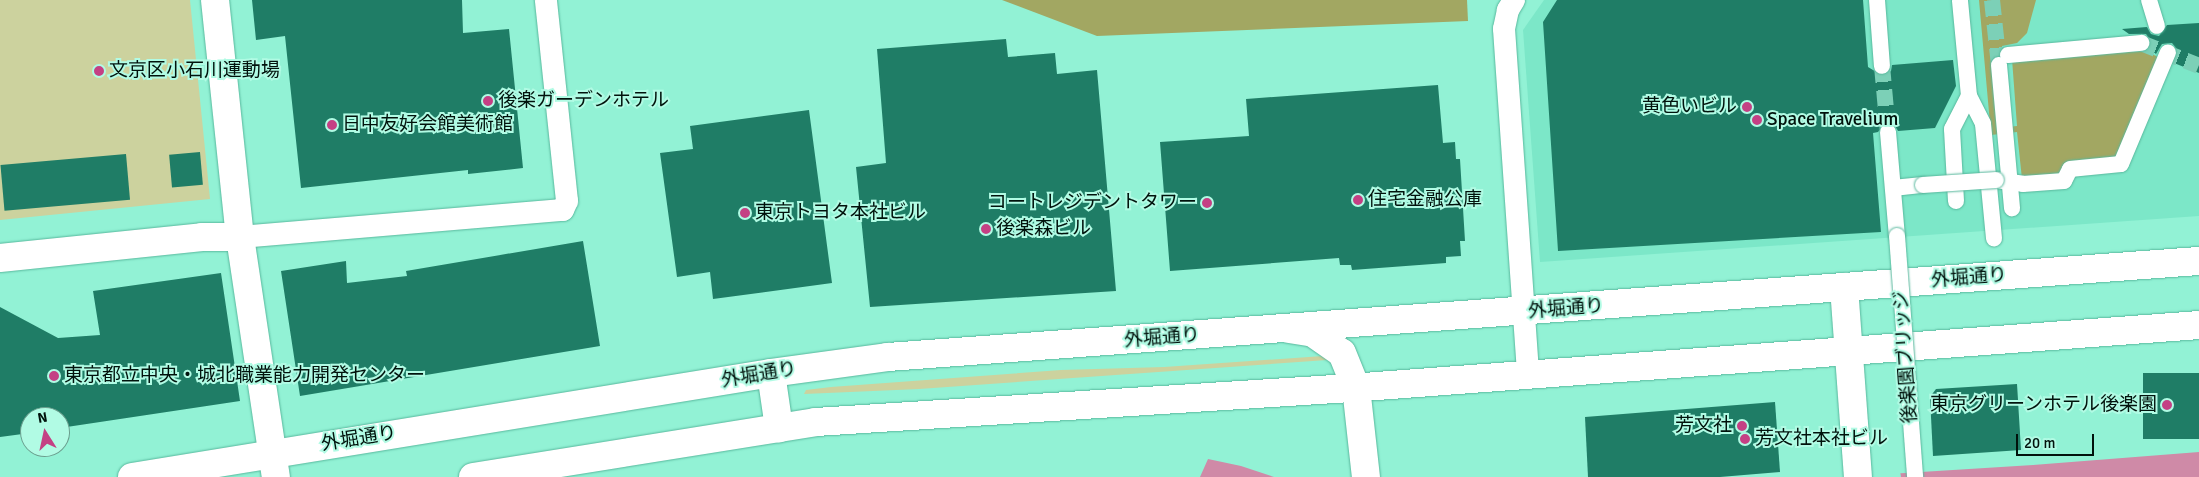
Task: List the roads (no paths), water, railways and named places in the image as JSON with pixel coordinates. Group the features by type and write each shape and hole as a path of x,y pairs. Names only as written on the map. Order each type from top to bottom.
{"main road":[{"path":"215,0 240,237 274,465"},
{"path":"0,258 202,237 240,237"},
{"name":"外堀通り","path":"132,477 274,465 771,373 888,357 2199,261"},
{"path":"1844,287 1857,471"},
{"path":"473,477 816,422 1356,387 2199,325"},
{"path":"1290,329 1313,333 1336,347 1352,371 1356,387 1366,477"},
{"path":"771,373 779,428"}],"street":[{"path":"240,237 563,210 566,201 546,0"},
{"path":"1514,0 1508,10 1504,29 1528,374"},
{"path":"1877,0 1882,66"},
{"path":"1960,0 1969,96 1983,124 1994,238"},
{"path":"2149,0 2157,26"},
{"path":"2012,208 2003,181 2008,119 2003,60 2141,43"},
{"path":"1893,188 2003,181 2023,184 2064,181 2070,168 2121,164 2168,52"},
{"path":"1956,201 1952,129 1969,96"},
{"name":"後楽園ブリッジ","path":"1888,132 1919,454 1915,477"}],"tunnel":[{"path":"1992,0 1999,65"},
{"path":"2141,43 2199,66"},
{"path":"1882,66 1888,132"}],"place":[{"name":"文京区小石川運動場","path":"99,71"},
{"name":"後楽ガーデンホテル","path":"488,101"},
{"name":"黄色いビル","path":"1747,107"},
{"name":"Space Travelium","path":"1757,120"},
{"name":"日中友好会館美術館","path":"332,125"},
{"name":"住宅金融公庫","path":"1358,200"},
{"name":"コートレジデントタワー","path":"1207,203"},
{"name":"東京トヨタ本社ビル","path":"745,213"},
{"name":"後楽森ビル","path":"986,229"},
{"name":"東京都立中央・城北職業能力開発センター","path":"54,376"},
{"name":"東京グリーンホテル後楽園","path":"2167,405"},
{"name":"芳文社","path":"1742,426"},
{"name":"芳文社本社ビル","path":"1745,439"}]}
